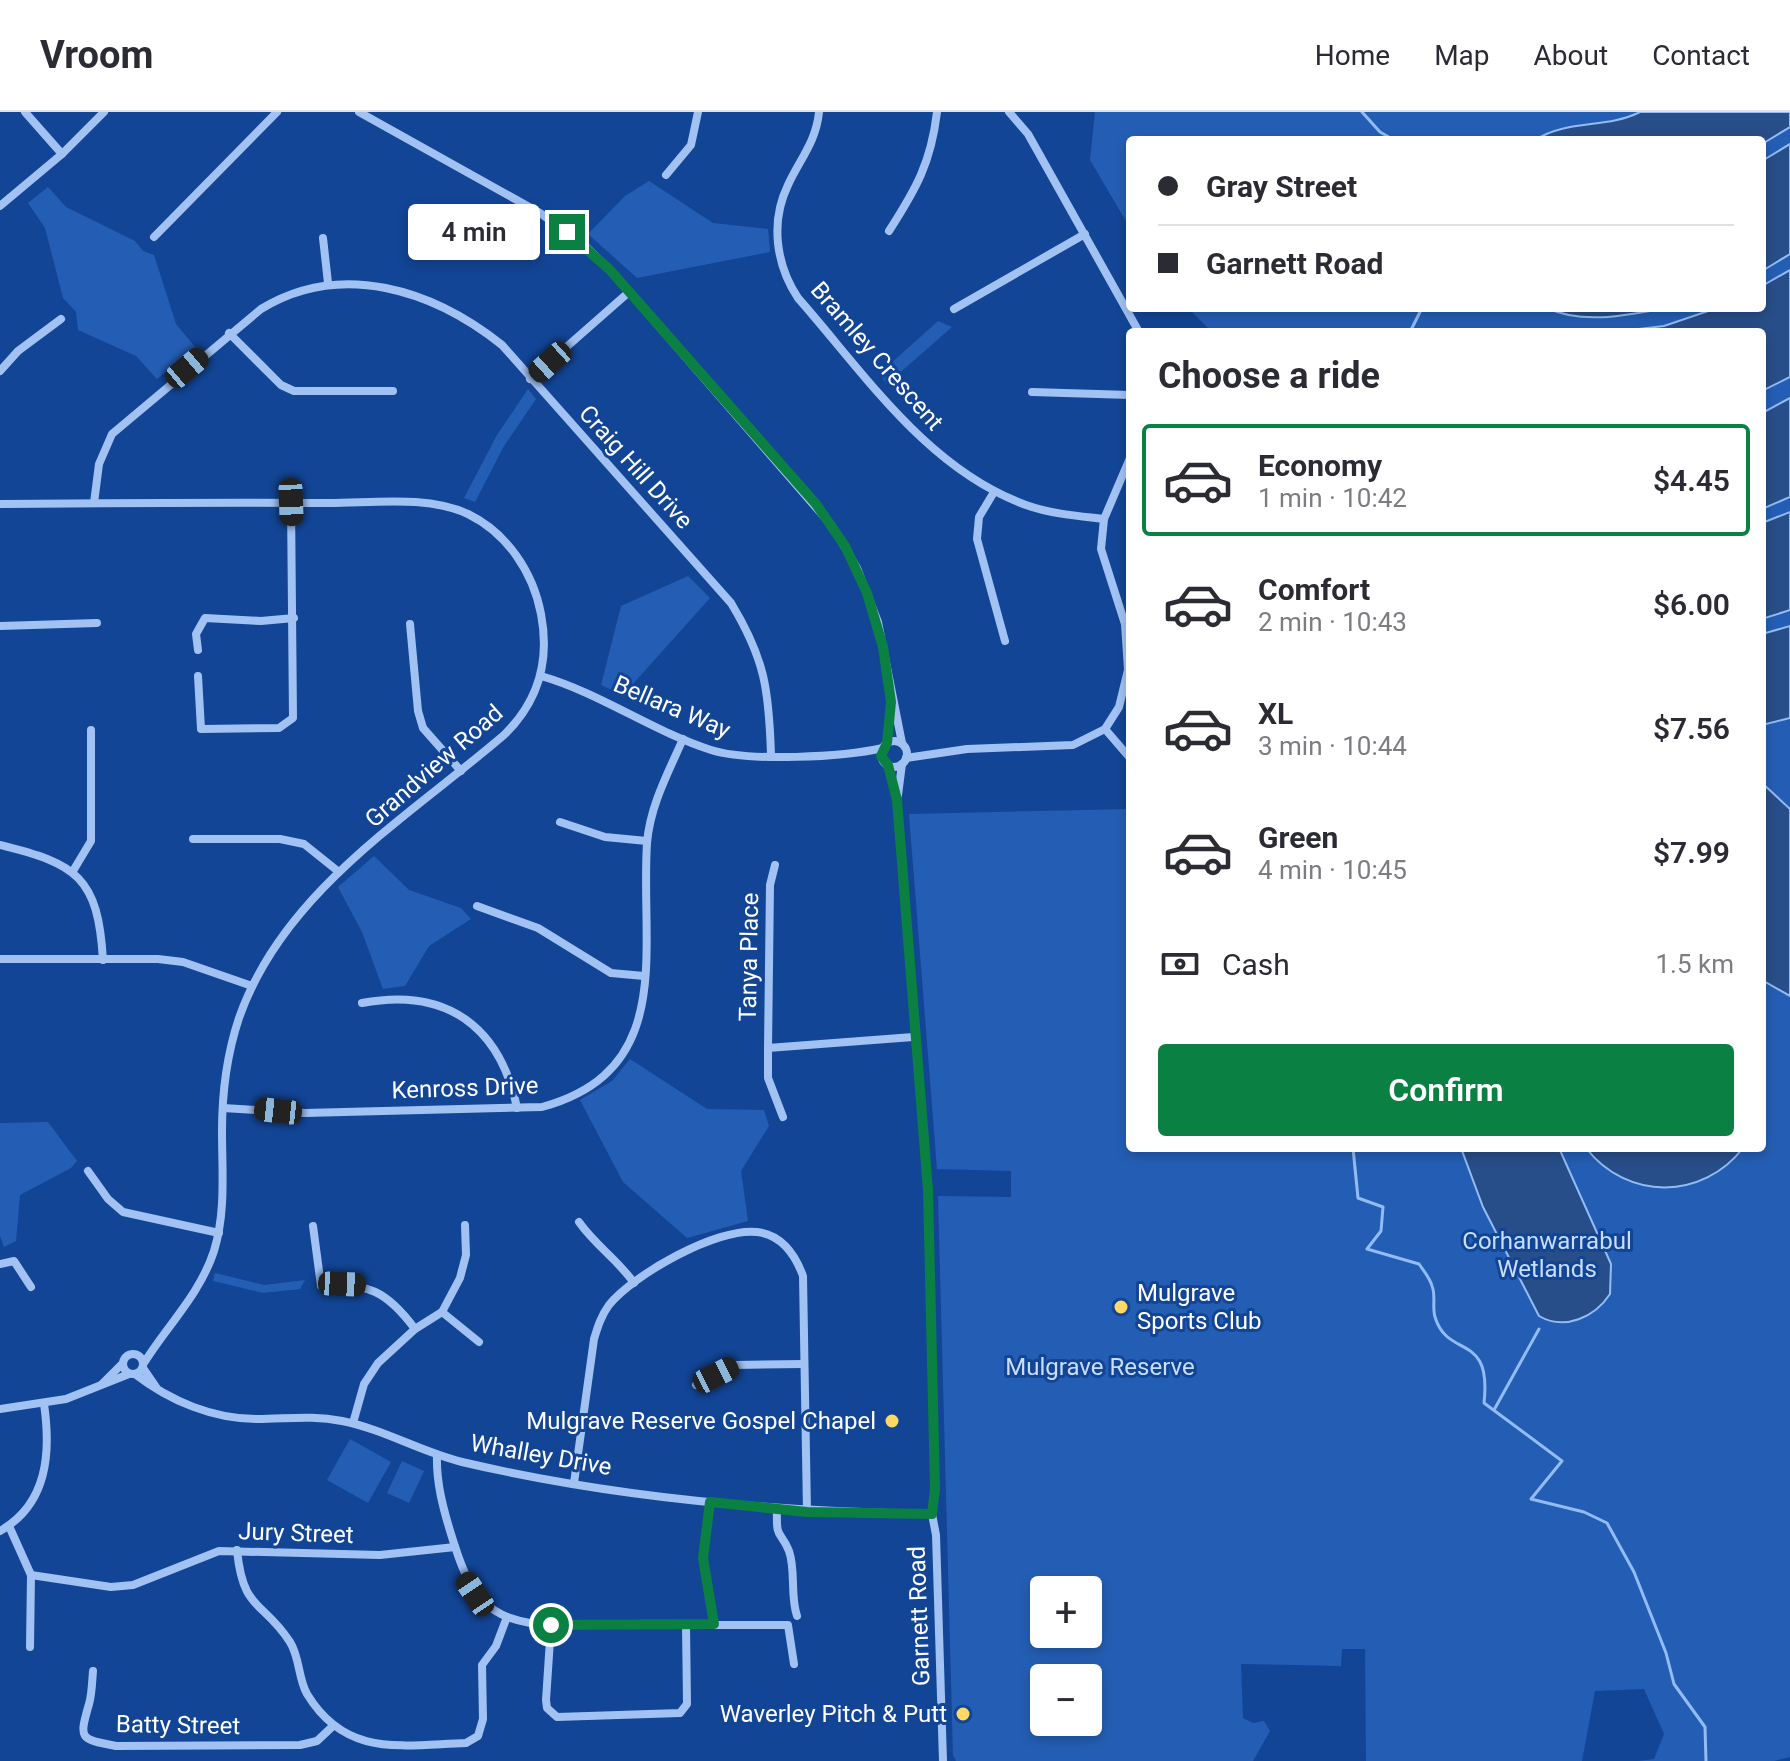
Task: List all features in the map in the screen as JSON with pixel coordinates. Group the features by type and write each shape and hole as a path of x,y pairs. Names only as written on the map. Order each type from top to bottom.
{"street":[{"path":"25,112 62,154"},
{"path":"0,206 62,154 104,112"},
{"path":"154,237 277,112"},
{"path":"359,112 540,213 584,245 629,292 832,526 857,568 878,622 891,702 903,745"},
{"path":"666,175 691,145 698,112"},
{"name":"Bramley Crescent","path":"819,112 813,143 787,186 778,219 779,253 789,284 933,450 994,492 1029,506 1104,519"},
{"path":"889,231 920,183 933,140 937,112"},
{"path":"1009,112 1028,134 1126,308"},
{"path":"954,309 1085,234"},
{"path":"323,238 328,283"},
{"name":"Craig Hill Drive","path":"94,503 99,464 112,434 229,333 272,302 328,283 368,283 410,293 484,331 502,345 731,603 750,635 767,685 771,755"},
{"path":"530,379 629,292"},
{"path":"0,371 18,351 61,319"},
{"path":"229,333 281,385 294,391 393,391"},
{"path":"1032,392 1126,395"},
{"path":"1126,467 1104,519 1101,549 1125,624 1126,639"},
{"path":"994,492 979,517 977,539 1005,641"},
{"path":"198,676 201,729 286,727 295,712 291,502"},
{"name":"Grandview Road","path":"0,504 291,502 424,503 447,506 486,525 512,550 532,580 544,635 540,679 513,727 339,872 288,927 252,986 232,1044 223,1104 219,1233 197,1289 159,1339 143,1366"},
{"path":"198,650 196,634 205,618 214,616 261,621 294,618"},
{"path":"0,626 97,623"},
{"path":"410,624 418,711 423,728 461,771"},
{"path":"931,751 1059,747 1087,740 1105,729 1119,707 1126,678"},
{"name":"Bellara Way","path":"540,679 568,686 683,739 733,755 858,754 885,745 931,751"},
{"path":"885,745 891,702"},
{"path":"1105,729 1126,753"},
{"path":"73,871 91,841 91,730"},
{"name":"Kenross Drive","path":"223,1104 305,1113 517,1108 567,1100 605,1076 634,1036 646,999 647,841 653,806 683,739"},
{"name":"Garnett Road","path":"885,745 885,763 897,800 915,1017 913,1037 928,1190 935,1489 932,1514 936,1535 943,1761"},
{"name":"Garnett Road","path":"897,800 904,761 903,745"},
{"name":"Bellara Way","path":"858,754 885,763 904,761 931,751"},
{"path":"560,822 605,837 647,841"},
{"path":"193,839 280,839 304,844 339,872"},
{"path":"0,845 49,857 73,871 91,895 101,924 103,960"},
{"name":"Tanya Place","path":"775,865 770,885 768,1048 913,1037"},
{"path":"477,906 538,928 611,973 644,976"},
{"path":"0,959 183,962 252,986"},
{"path":"362,1003 410,997 449,1009 497,1052 506,1067 517,1108"},
{"path":"768,1048 768,1078 783,1117"},
{"path":"88,1171 108,1199 123,1212 219,1233"},
{"path":"579,1222 589,1236 618,1261 634,1283"},
{"path":"353,1423 364,1384 378,1363 415,1329 442,1312 460,1278 466,1255 465,1225"},
{"path":"313,1226 321,1286 361,1285 376,1291 398,1306 415,1329"},
{"path":"574,1483 600,1319 611,1303 634,1283 689,1249 739,1233 757,1232 777,1238 797,1258 803,1276 807,1512"},
{"path":"0,1264 14,1261 31,1287"},
{"path":"442,1312 479,1342"},
{"name":"Grandview Road","path":"123,1363 129,1355 159,1339"},
{"name":"Whalley Drive","path":"135,1354 156,1387"},
{"path":"102,1385 123,1363 132,1374"},
{"path":"696,1385 735,1365 804,1364"},
{"path":"0,1409 44,1404 132,1374 143,1366"},
{"name":"Whalley Drive","path":"132,1374 186,1405 241,1419 303,1415 353,1423 442,1456 574,1483 777,1510 932,1514"},
{"path":"30,1647 31,1575 4,1528 34,1498 46,1466 49,1451 44,1404"},
{"path":"442,1456 438,1484 466,1581 475,1594 507,1617 551,1625 788,1625 793,1640 794,1664"},
{"path":"710,1502 703,1558 714,1624"},
{"path":"777,1510 777,1536 789,1551 792,1602 797,1616"},
{"name":"Jury Street","path":"31,1575 111,1587 133,1585 199,1557 237,1550 323,1556 380,1555 454,1544"},
{"path":"237,1550 241,1578 251,1601 292,1645 306,1692 333,1726 356,1740 380,1745 466,1743 478,1736 483,1719 482,1665 496,1646 507,1617"},
{"path":"551,1625 546,1700 547,1708 557,1717 680,1713 687,1704 686,1625"},
{"name":"Batty Street","path":"93,1671 90,1703 81,1723 91,1741 116,1746 300,1745 317,1741 333,1726"}],"green space":[{"path":"1095,112 1790,112 1790,1757 1774,1761 1638,1761 1654,1759 1664,1734 1644,1689 1595,1691 1582,1761 1366,1761 1365,1649 1342,1649 1341,1666 1241,1664 1243,1718 1253,1723 1264,1721 1270,1731 1253,1761 956,1761 953,1755 938,1196 1011,1197 1011,1171 937,1169 909,814 1126,809 1126,1152 1766,1152 1766,328 1208,328 1192,312 1766,312 1766,136 1126,136 1126,221 1090,160"},
{"path":"649,181 713,223 768,229 770,252 637,278 588,234 625,196"},
{"path":"48,187 66,207 135,241 143,251 154,255 176,324 195,347 157,379 136,356 78,330 76,312 63,298 45,228 28,203"},
{"path":"938,321 952,327 887,384 879,374"},
{"path":"528,389 536,399 504,446 475,502 464,498 497,435"},
{"path":"688,576 710,598 623,695 601,685 621,606"},
{"path":"374,856 409,890 461,908 471,919 429,946 405,986 383,989 362,932 338,887"},
{"path":"630,1059 707,1109 764,1110 769,1126 741,1171 748,1221 687,1238 623,1182 580,1100 612,1081"},
{"path":"48,1122 77,1161 71,1168 20,1195 16,1241 4,1247 0,1236 0,1123"},
{"path":"215,1273 264,1285 305,1280 300,1289 263,1293 213,1281"},
{"path":"350,1439 391,1462 368,1503 327,1480"},
{"path":"402,1461 424,1471 409,1503 387,1493"}],"shaded area":[{"path":"1640,112 1790,112 1790,127 1766,142 1766,136 1542,136 1574,126"},
{"path":"1790,144 1790,254 1766,269 1766,159"},
{"path":"1790,270 1790,377 1766,389 1766,328 1647,328 1664,326 1705,312 1766,312 1766,284"},
{"path":"1558,312 1643,312 1590,317"},
{"path":"1790,398 1790,497 1766,507 1766,411"},
{"path":"1790,512 1790,610 1766,618 1766,521"},
{"path":"1790,626 1790,718 1766,724 1766,633"},
{"path":"1766,787 1790,809 1790,996 1766,982"},
{"path":"1462,1152 1561,1152 1611,1264 1610,1294 1596,1309 1579,1319 1559,1322 1539,1316 1483,1207"},
{"path":"1590,1152 1739,1152 1726,1165 1687,1185 1643,1185 1622,1178"}],"waterway":[{"path":"1362,112 1387,136"},
{"path":"1412,328 1420,312"},
{"path":"1353,1152 1358,1198 1383,1207 1381,1231 1367,1249 1419,1264 1431,1283 1434,1313 1441,1330 1475,1355 1482,1365 1484,1403 1562,1461 1531,1499 1584,1512 1607,1523 1634,1572 1666,1653 1674,1684 1705,1727 1706,1761"},
{"path":"1494,1410 1539,1329"}],"place":[{"name":"Mulgrave Sports Club","path":"1121,1307"},
{"name":"Mulgrave Reserve Gospel Chapel","path":"892,1421"},
{"name":"Waverley Pitch & Putt","path":"963,1714"}],"route":[{"path":"551,1625 714,1624 703,1558 710,1502 807,1512 932,1514 935,1489 928,1190 913,1037 915,1017 897,800 888,765 881,756 887,743 891,702 878,622 857,568 816,504 610,270 567,232"}],"park label":[{"name":"Corhanwarrabul Wetlands","path":"1547,1255"},
{"name":"Mulgrave Reserve","path":"1100,1367"}]}
